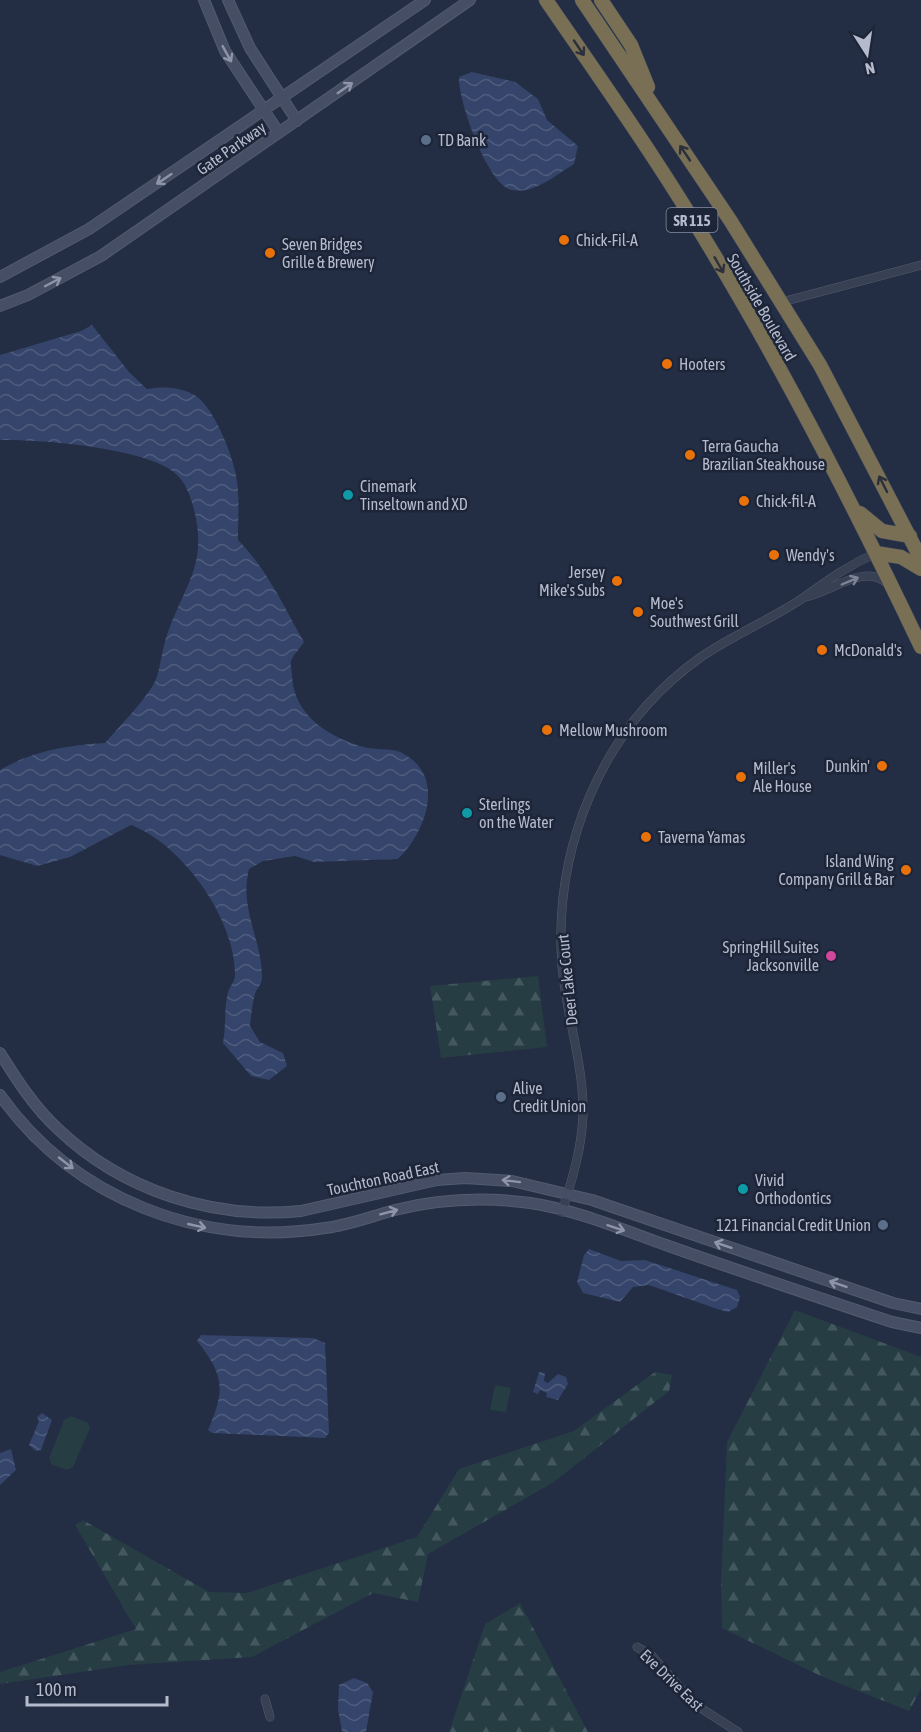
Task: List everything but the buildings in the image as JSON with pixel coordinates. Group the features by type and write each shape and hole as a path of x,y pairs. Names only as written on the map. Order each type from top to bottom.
{"highway":[{"name":"Southside Boulevard","path":"546,0 651,154 716,259 847,497 921,646"},
{"name":"Southside Boulevard","path":"582,0 782,302 820,365 921,559"},
{"path":"601,0 631,45 658,114"},
{"path":"847,497 863,516 882,531 910,536"},
{"path":"876,553 901,557 921,569"}],"street":[{"path":"204,0 225,51 279,133"},
{"path":"228,0 249,48 297,121"},
{"name":"Gate Parkway","path":"0,277 89,230 425,0"},
{"name":"Gate Parkway","path":"0,306 28,295 101,256 470,0"},
{"path":"782,302 921,265"},
{"name":"Deer Lake Court","path":"562,1212 578,1153 583,1113 563,969 561,916 568,863 585,807 611,754 659,693 681,673 724,642 804,597 822,582 876,553"},
{"name":"Deer Lake Court","path":"804,597 825,593 866,576 878,577 894,589"},
{"name":"Touchton Road East","path":"0,1053 25,1091 57,1129 109,1168 132,1181 151,1191 202,1206 246,1213 280,1213 301,1211 414,1183 453,1179 512,1181 568,1193 893,1303 921,1309"},
{"name":"Touchton Road East","path":"0,1095 32,1134 68,1166 141,1208 164,1217 211,1229 281,1234 328,1228 413,1206 461,1200 523,1202 562,1212 892,1322 921,1328"},
{"path":"124,1200 132,1181"},
{"path":"141,1208 151,1191"},
{"path":"771,1282 777,1263"},
{"name":"Eve Drive East","path":"637,1647 651,1656 696,1705 738,1732"},
{"path":"265,1699 270,1717"}],"green space":[{"path":"538,976 547,1047 441,1058 430,986"},
{"path":"795,1310 921,1357 921,1689 909,1711 823,1677 722,1628 721,1582 727,1442"},
{"path":"655,1372 672,1375 669,1391 554,1482 428,1554 418,1602 373,1593 252,1657 129,1665 0,1684 0,1672 136,1629 75,1525 83,1520 209,1592 247,1593 417,1537 459,1469 574,1431"},
{"path":"495,1385 511,1388 506,1412 490,1410"},
{"path":"71,1416 88,1423 90,1428 73,1467 67,1470 52,1465 49,1458 64,1420"},
{"path":"520,1603 588,1732 449,1732 485,1624"}],"water":[{"path":"472,72 515,82 538,99 547,120 578,146 574,164 528,190 512,190 503,185 484,158 463,104 459,77"},
{"path":"92,325 129,372 147,389 172,388 191,393 203,402 216,421 231,455 236,475 238,540 258,563 304,642 293,656 291,664 294,690 307,714 316,724 341,739 368,748 392,750 404,754 417,764 425,776 428,790 423,820 417,834 398,859 314,862 295,856 263,861 249,869 247,898 259,950 262,978 254,998 250,1026 260,1042 283,1053 287,1066 269,1080 251,1076 223,1043 228,992 235,977 233,954 216,908 187,866 169,849 131,825 70,857 37,866 0,855 0,770 12,763 51,750 105,743 153,685 158,674 167,635 197,559 197,526 190,497 179,477 162,465 92,447 40,441 0,440 0,355 81,331"},
{"path":"589,1249 621,1261 645,1260 737,1290 740,1297 737,1307 728,1312 649,1285 633,1287 620,1302 583,1293 577,1282 584,1255"},
{"path":"201,1335 313,1338 325,1343 329,1433 325,1438 212,1433 208,1430 217,1404 219,1384 213,1364 197,1341"},
{"path":"539,1372 545,1373 544,1381 548,1383 558,1374 566,1377 568,1384 558,1400 546,1397 547,1393 540,1390 538,1394 533,1392"},
{"path":"42,1413 52,1420 41,1450 36,1451 29,1445 39,1421 37,1417"},
{"path":"11,1449 16,1470 0,1485 0,1453"},
{"path":"354,1678 367,1683 373,1692 366,1732 342,1732 338,1709 339,1685"}],"place":[{"name":"TD Bank","path":"426,140"},
{"name":"Chick-Fil-A","path":"564,240"},
{"name":"Seven Bridges Grille & Brewery","path":"270,253"},
{"name":"Hooters","path":"667,364"},
{"name":"Terra Gaucha Brazilian Steakhouse","path":"690,455"},
{"name":"Cinemark Tinseltown and XD","path":"348,495"},
{"name":"Chick-fil-A","path":"744,501"},
{"name":"Wendy's","path":"774,555"},
{"name":"Jersey Mike's Subs","path":"617,581"},
{"name":"Moe's Southwest Grill","path":"638,612"},
{"name":"McDonald's","path":"822,650"},
{"name":"Mellow Mushroom","path":"547,730"},
{"name":"Dunkin'","path":"882,766"},
{"name":"Miller's Ale House","path":"741,777"},
{"name":"Sterlings on the Water","path":"467,813"},
{"name":"Taverna Yamas","path":"646,837"},
{"name":"Island Wing Company Grill & Bar","path":"906,870"},
{"name":"SpringHill Suites Jacksonville","path":"831,956"},
{"name":"Alive Credit Union","path":"501,1097"},
{"name":"Vivid Orthodontics","path":"743,1189"},
{"name":"121 Financial Credit Union","path":"883,1225"}]}
